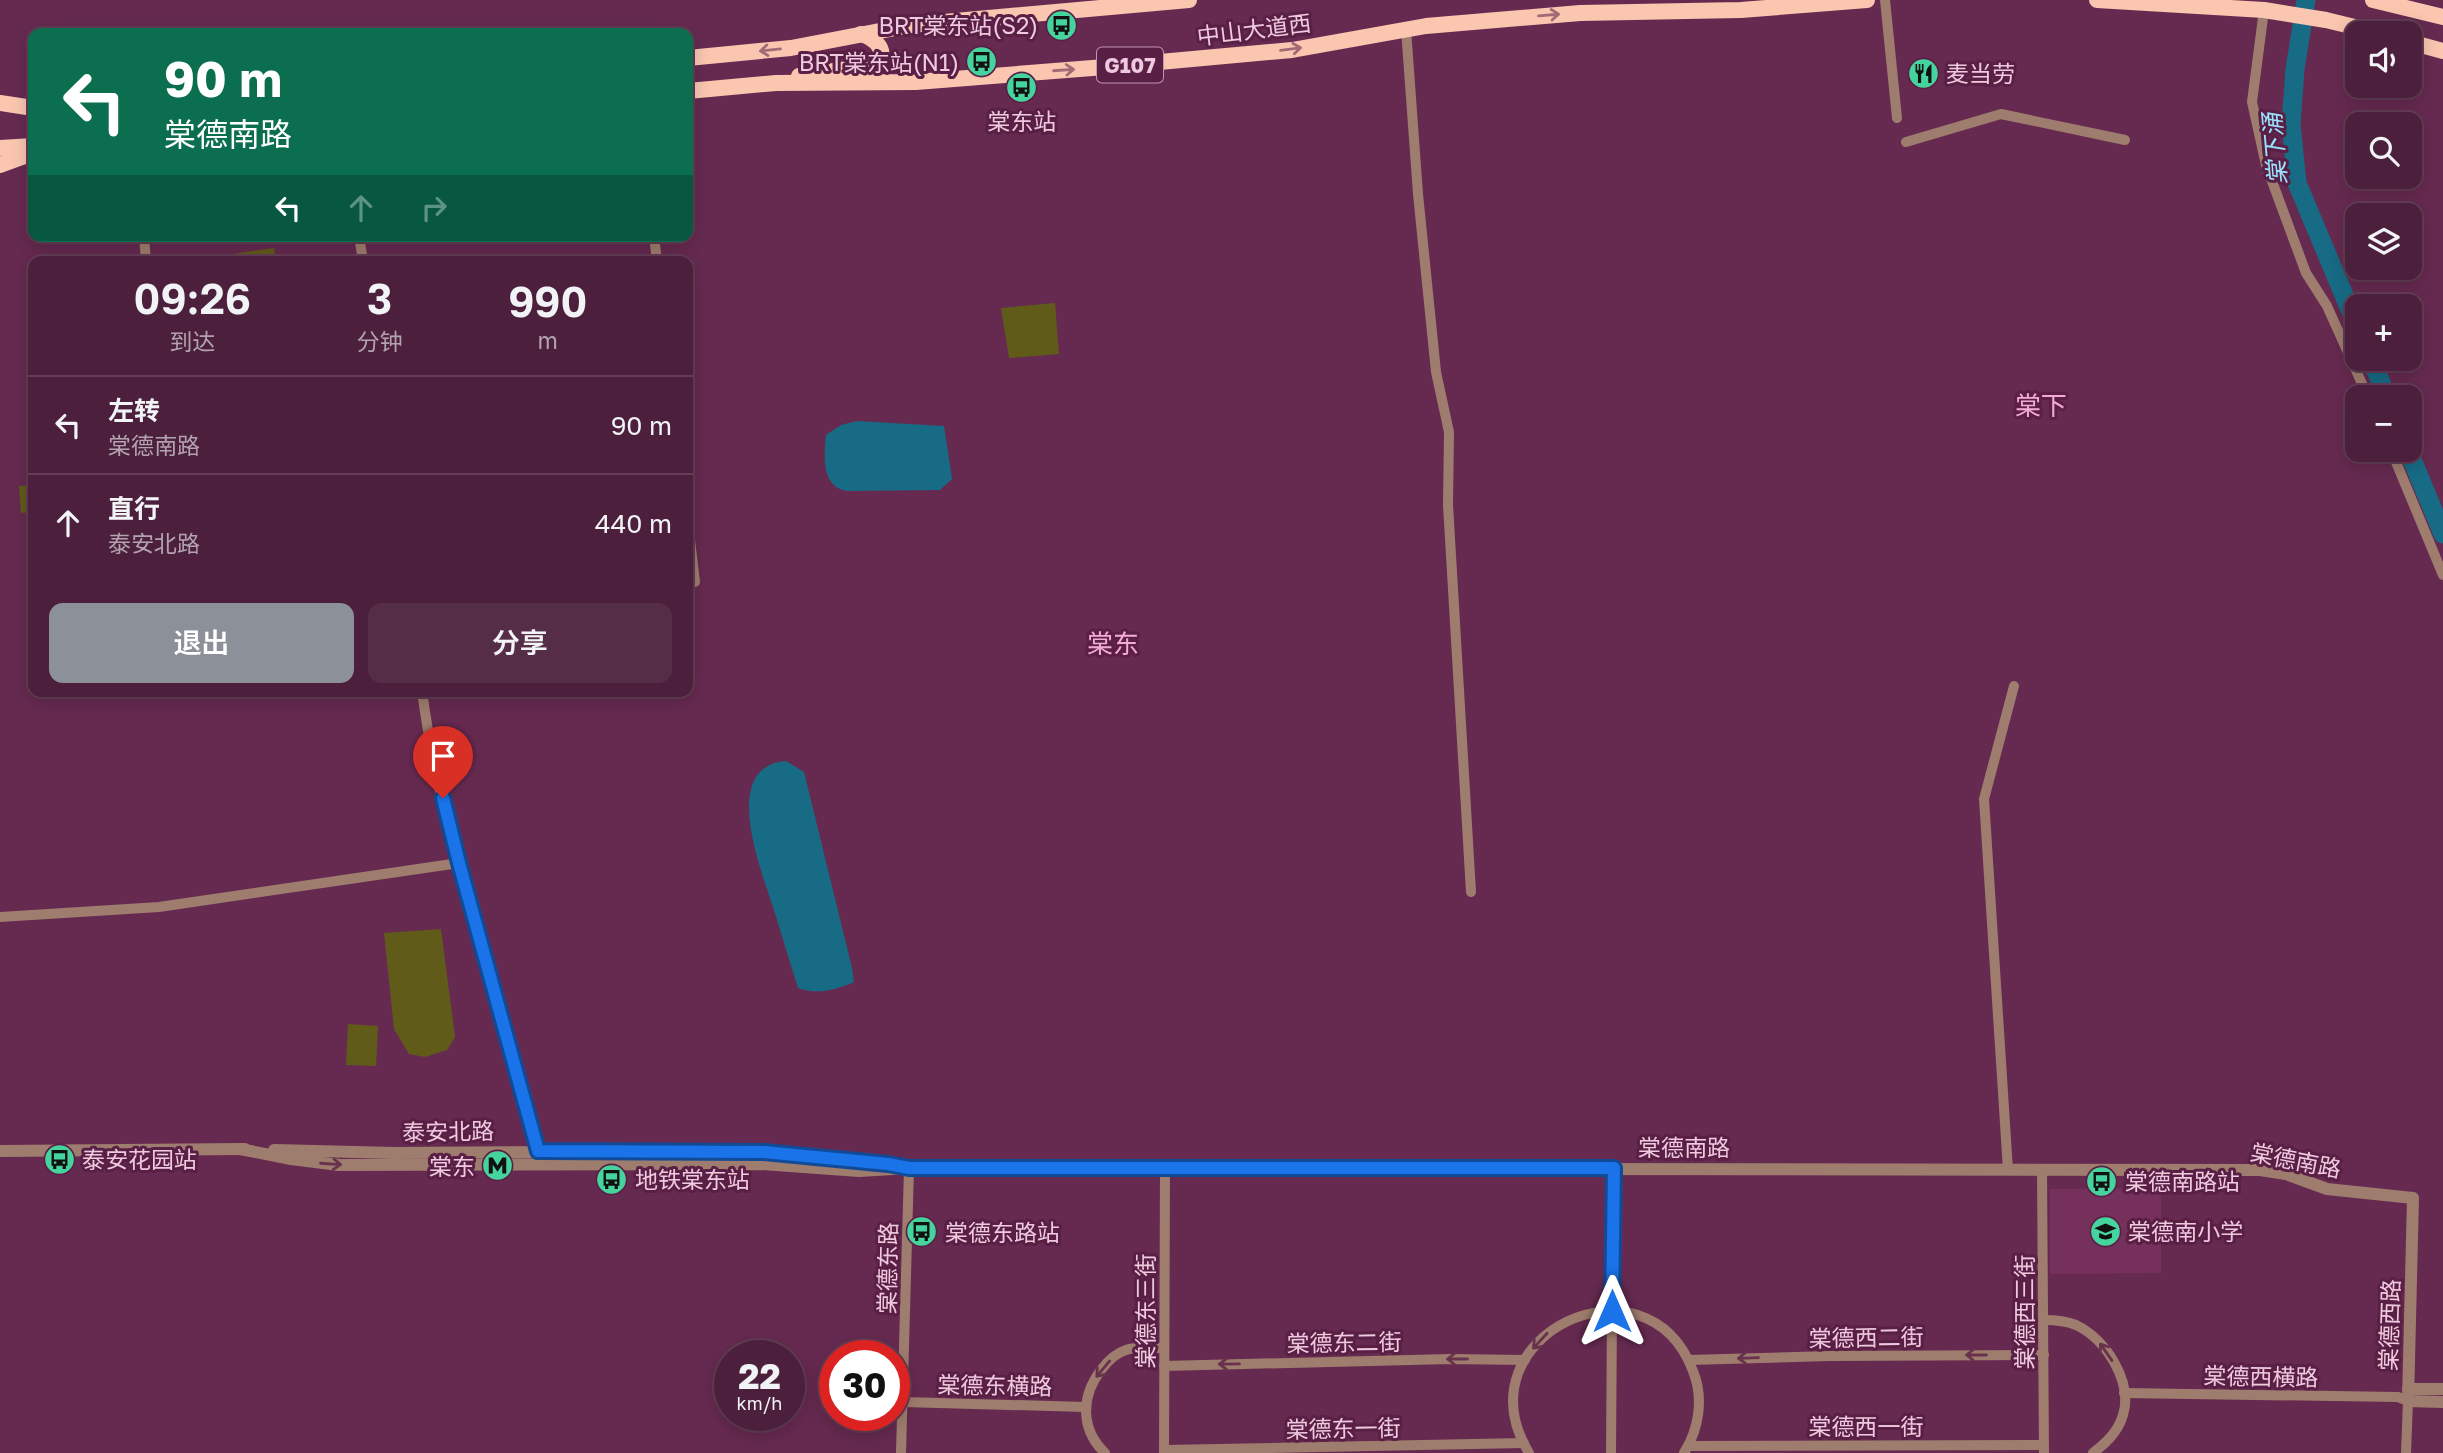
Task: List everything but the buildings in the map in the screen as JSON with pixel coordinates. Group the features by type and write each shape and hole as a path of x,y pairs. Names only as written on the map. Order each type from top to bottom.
{"highway":[{"name":"中山大道西","path":"693,58 791,48 911,25 1189,0"},
{"name":"中山大道西","path":"693,91 776,83 902,82 1118,66 1292,50 1406,29 1580,13 1741,10 1867,0"},
{"path":"2097,0 2273,11 2345,25"},
{"path":"2373,0 2443,17"},
{"path":"776,83 820,72 876,65 881,57 880,47 873,38 861,34"},
{"path":"2422,45 2443,51"},
{"path":"0,103 28,108"},
{"path":"0,115 28,110"},
{"path":"0,148 28,146"},
{"path":"0,165 28,155"}],"street":[{"path":"1885,0 1897,118"},
{"path":"2273,11 2252,102 2266,165 2306,273 2327,306 2363,385"},
{"path":"1406,29 1418,194 1436,372 1449,432 1448,505 1471,892"},
{"path":"1906,142 2001,114 2125,140"},
{"path":"2396,462 2443,575"},
{"path":"693,565 695,582"},
{"path":"2008,1170 1984,799 2014,686"},
{"path":"423,697 428,736 459,863 539,1158"},
{"path":"0,917 159,908 459,863"},
{"name":"泰安北路","path":"0,1151 240,1149 539,1158 764,1152 909,1168"},
{"name":"棠德南路","path":"909,1168 2260,1170 2286,1174 2327,1189 2413,1198"},
{"name":"棠德东路","path":"905,1340 909,1168"},
{"path":"1611,1453 1614,1168"},
{"name":"棠德东三街","path":"1164,1452 1165,1169"},
{"name":"棠德西三街","path":"2042,1170 2044,1449"},
{"name":"棠德西路","path":"2406,1453 2405,1395 2413,1198"},
{"path":"1530,1453 1517,1423 1514,1402 1519,1373 1525,1360 1533,1347 1556,1326 1584,1314 1612,1311 1630,1314 1658,1326 1680,1347 1689,1360 1698,1388 1699,1403 1696,1425 1686,1449"},
{"path":"2044,1320 2059,1320 2076,1325 2091,1335 2111,1358 2121,1380 2124,1414 2113,1436 2093,1453"},
{"path":"1105,1453 1088,1425 1085,1406 1091,1383 1108,1362 1125,1350 1164,1348"},
{"name":"棠德西二街","path":"1689,1360 2044,1355"},
{"name":"棠德东二街","path":"1164,1366 1450,1359 1525,1360"},
{"path":"2405,1395 2443,1389"},
{"name":"棠德西横路","path":"2124,1393 2405,1395"},
{"path":"2405,1395 2443,1402"},
{"name":"棠德东横路","path":"910,1402 1085,1406"},
{"name":"棠德东路","path":"901,1453 902,1431"},
{"name":"棠德东一街","path":"1164,1452 1524,1443"},
{"name":"棠德西一街","path":"1686,1449 2044,1449"}],"shaded area":[{"path":"274,248 275,256 225,256"},
{"path":"1055,303 1059,354 1009,358 1001,308"},
{"path":"28,485 28,512 21,513 19,486"},
{"path":"441,929 455,1037 447,1050 425,1057 409,1054 394,1029 384,933"},
{"path":"348,1024 378,1026 376,1066 346,1065"},
{"name":"棠德南小学","path":"2161,1188 2161,1273 2050,1274 2050,1189"}],"water":[{"path":"857,421 944,426 952,479 940,490 847,491 832,484 826,469 826,435 841,425"},
{"path":"786,761 804,772 852,968 854,982 826,991 798,988 754,844 749,799 754,780 766,767"}],"waterway":[{"name":"棠下涌","path":"2306,0 2295,69 2291,124 2297,183 2345,297"},
{"name":"棠下涌","path":"2376,371 2382,385"},
{"name":"棠下涌","path":"2413,462 2443,534"}],"place":[{"name":"BRT棠东站(S2)","path":"1061,25"},
{"name":"BRT棠东站(N1)","path":"982,62"},
{"name":"麦当劳","path":"1923,73"},
{"name":"棠东站","path":"1022,87"},
{"name":"泰安花园站","path":"59,1159"},
{"name":"棠东","path":"498,1166"},
{"name":"地铁棠东站","path":"612,1179"},
{"name":"棠德南路站","path":"2102,1181"},
{"name":"棠德南小学","path":"2105,1231"},
{"name":"棠德东路站","path":"922,1232"}],"district":[{"name":"棠下","path":"2041,405"},
{"name":"棠东","path":"1113,643"}],"route":[{"path":"443,798 538,1151 786,1153 909,1168 1614,1168 1612,1311"}]}
